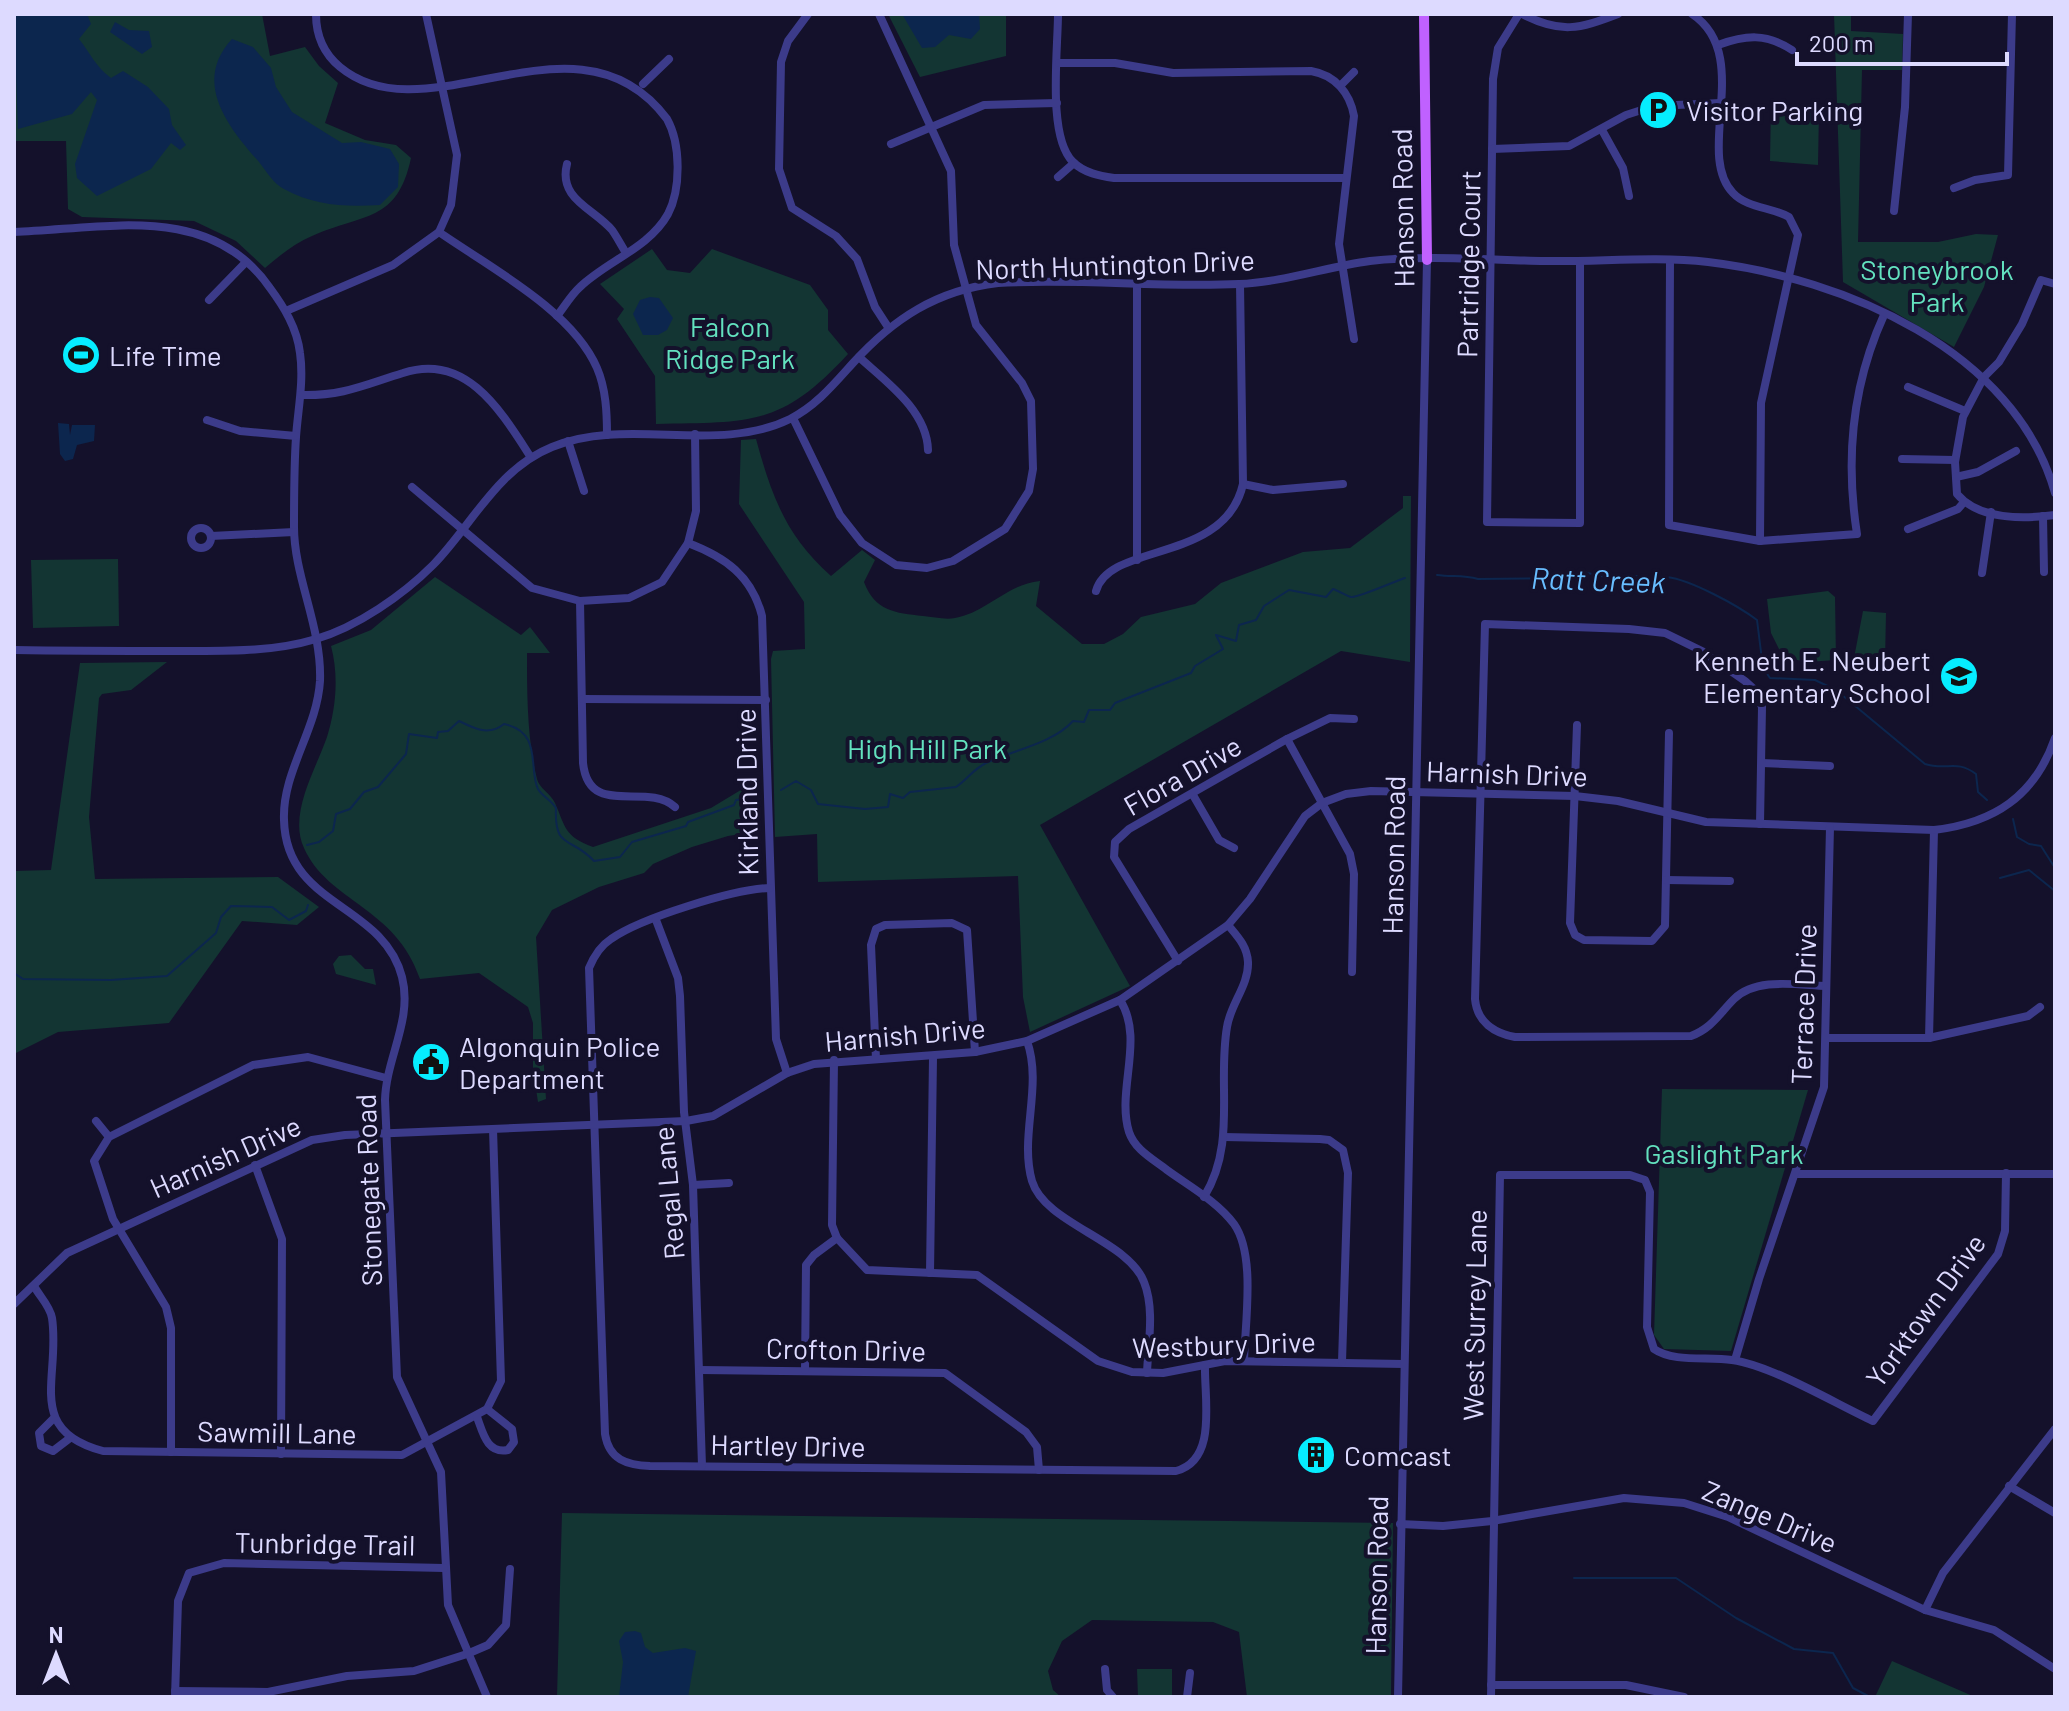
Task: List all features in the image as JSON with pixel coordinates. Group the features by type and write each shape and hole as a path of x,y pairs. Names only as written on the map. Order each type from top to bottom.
{"main road":[{"name":"Hanson Road","path":"1424,14 1427,260"}],"street":[{"path":"316,14 319,40 328,56 359,80 380,87 452,73"},
{"path":"286,311 393,265 439,232 451,205 457,155 426,14"},
{"path":"808,14 788,41 779,74 779,169 783,188 792,208 836,236 857,259 875,307 888,327"},
{"path":"793,418 840,515 862,543 885,560 918,569 940,566 1005,529 1029,491 1033,410 1022,383 981,335 954,245 951,171 879,14"},
{"path":"1058,14 1057,103 1060,137 1074,163 1089,172 1114,178 1346,178"},
{"path":"1521,14 1549,26 1572,29 1618,14"},
{"name":"Partridge Court","path":"1521,14 1504,33 1494,62 1487,522 1580,523 1580,262"},
{"path":"1692,14 1708,28 1718,45 1724,178 1743,201 1778,211 1796,226 1799,245 1761,403 1760,541"},
{"path":"1894,211 1905,107 1908,14"},
{"path":"1954,188 1975,180 2008,175 2012,14"},
{"path":"1718,45 1756,36 1772,39 1792,50"},
{"path":"643,84 669,59"},
{"path":"1059,63 1115,63 1173,73 1304,71 1326,76 1340,86 1354,116 1339,230 1340,268 1354,339"},
{"path":"1340,86 1354,72"},
{"path":"557,316 579,288 661,225 674,198 677,182 674,137 669,122 634,76"},
{"path":"891,144 984,105 1057,103"},
{"path":"1492,149 1569,146 1626,115 1654,106 1721,103"},
{"path":"1602,130 1623,168 1629,196"},
{"path":"1058,177 1074,163"},
{"path":"567,164 565,183 572,194 611,229 626,253"},
{"name":"Stonegate Road","path":"14,232 178,227 218,239 265,281 286,311 300,351 301,395 296,436 294,532 318,639 320,681 314,718 285,798 286,840 292,860 311,884 370,926 386,942 398,963 405,991 404,1012 386,1078 397,1377 441,1472 445,1494 444,1568 448,1605 487,1697"},
{"path":"439,232 557,316 583,344 597,369 607,412 607,435"},
{"name":"North Huntington Drive","path":"14,650 260,650 318,639 401,592 433,564 499,484 530,456 568,441 607,435 743,432 793,418 818,401 888,327 916,308 965,289 1009,283 1240,284 1382,260 1670,260 1706,262 1789,277 1909,327 1984,377 2028,428 2045,460 2055,493"},
{"name":"Hanson Road","path":"1398,1697 1427,260"},
{"path":"1670,260 1669,525 1760,541 1857,534 1853,468 1856,392 1884,315"},
{"path":"209,300 246,262"},
{"path":"2055,284 2041,280 2017,333 1999,362 1984,377 1965,411 1955,460 1957,494 1964,502 1991,512 2055,515"},
{"path":"1137,283 1137,560"},
{"path":"1096,591 1107,574 1214,530 1232,513 1243,484 1240,284"},
{"path":"859,357 903,397 923,429 928,450"},
{"path":"301,395 335,396 419,368 446,370 479,387 500,410 530,456"},
{"path":"1908,387 1965,411"},
{"path":"207,420 240,431 296,436"},
{"path":"412,487 522,582 544,593 580,601 629,598 653,589 669,575 688,543 696,511 695,434"},
{"path":"568,441 584,491"},
{"path":"1956,477 1978,472 2016,451"},
{"path":"1902,459 1955,460"},
{"path":"1243,484 1273,490 1343,484"},
{"path":"1908,529 1958,509 1964,502"},
{"path":"1982,573 1991,512"},
{"path":"2043,516 2044,572"},
{"path":"211,536 294,532"},
{"name":"Kirkland Drive","path":"688,543 712,552 733,567 754,593 764,626 776,1039 787,1073"},
{"path":"580,601 584,772 592,786 606,795 660,798 675,807"},
{"path":"1760,824 1763,717 1759,698 1745,681 1718,661 1689,643 1652,630 1485,624 1475,999 1478,1013 1487,1025 1498,1033 1515,1037 1691,1036 1713,1024 1733,1000 1754,987 1826,986"},
{"path":"583,699 766,700"},
{"name":"Flora Drive","path":"1178,961 1124,875 1114,849 1115,842 1129,829 1287,739 1330,718 1354,719"},
{"path":"1577,725 1570,923 1575,935 1584,940 1652,941 1665,926 1669,733"},
{"name":"Harnish Drive","path":"14,1304 67,1253 119,1226 312,1140 386,1133 686,1121 713,1116 787,1073 834,1060 933,1058 1027,1041 1120,1000 1228,925 1250,899 1293,831 1322,803 1358,792 1575,796 1618,801 1706,822 1934,830 1970,824 2007,807 2040,773 2055,738"},
{"path":"1287,739 1353,865 1352,972"},
{"path":"1762,763 1830,766"},
{"path":"1193,795 1219,840 1234,848"},
{"name":"Terrace Drive","path":"1735,1360 1820,1106 1826,1038 1830,827"},
{"path":"1929,1038 1934,830"},
{"path":"1666,880 1730,881"},
{"name":"Hartley Drive","path":"770,888 731,892 614,936 595,955 589,968 607,1442 614,1456 634,1465 1167,1472 1191,1465 1200,1455 1204,1442 1205,1365"},
{"name":"Regal Lane","path":"656,920 678,978 693,1185 702,1466"},
{"path":"876,1059 871,945 876,929 885,925 952,923 967,930 975,1052"},
{"path":"1204,1197 1219,1168 1224,1137 1226,1031 1248,969 1244,943 1228,925"},
{"path":"1120,1000 1129,1029 1129,1132 1139,1148 1233,1222 1245,1250 1244,1361"},
{"path":"1826,1038 1929,1038 2028,1016 2040,1007"},
{"path":"1027,1041 1033,1062 1032,1180 1048,1203 1141,1274 1149,1301 1147,1373"},
{"path":"171,1452 169,1317 119,1226 98,1180 94,1161 109,1137 253,1065 308,1057 386,1078"},
{"path":"930,1273 933,1058"},
{"path":"805,1370 806,1265 837,1238 832,1216 834,1060"},
{"path":"96,1121 109,1137"},
{"path":"477,1417 489,1446 498,1451 508,1450 514,1442 512,1429 487,1409 501,1373 493,1129"},
{"path":"1224,1137 1320,1139 1329,1140 1343,1150 1348,1173 1342,1362"},
{"path":"255,1165 282,1239 281,1454"},
{"name":"Yorktown Drive","path":"1735,1360 1765,1370 1873,1421 1998,1254 2005,1231 2006,1173"},
{"path":"1796,1174 2055,1174"},
{"name":"West Surrey Lane","path":"1491,1697 1500,1175 1630,1175 1645,1180 1650,1192 1649,1343 1668,1356 1735,1360"},
{"path":"693,1185 729,1183"},
{"name":"Westbury Drive","path":"837,1238 867,1270 971,1274 984,1278 1098,1361 1118,1369 1147,1373 1244,1361 1404,1364"},
{"name":"Sawmill Lane","path":"34,1286 52,1319 50,1401 54,1418 39,1433 41,1446 53,1451 70,1438 103,1451 402,1455 487,1409"},
{"name":"Crofton Drive","path":"700,1370 945,1373 1026,1432 1037,1447 1039,1470"},
{"path":"54,1418 70,1438"},
{"path":"1925,1610 1943,1573 2055,1429"},
{"path":"2009,1486 2055,1513"},
{"name":"Zange Drive","path":"1400,1524 1443,1526 1492,1521 1624,1498 1684,1503 1728,1517 1925,1610 1994,1630 2055,1669"},
{"name":"Tunbridge Trail","path":"175,1694 178,1601 189,1573 224,1563 444,1568"},
{"path":"175,1694 268,1692 347,1676 414,1671 467,1654 488,1645 506,1625 510,1569"},
{"path":"1105,1669 1107,1690 1113,1697"},
{"path":"1187,1697 1190,1673"},
{"path":"1491,1685 1626,1685 1684,1697"}],"green space":[{"path":"14,14 262,14 270,56 305,47 319,66 338,83 325,123 365,140 396,145 411,158 405,179 397,194 376,213 306,239 265,268 236,241 194,221 82,217 68,209 66,141 14,141"},
{"path":"888,14 1006,14 1006,56 920,77"},
{"name":"Stoneybrook Park","path":"1834,14 1851,14 1851,31 1903,34 1902,70 1862,70 1858,242 1938,242 1976,234 1998,235 1984,287 1954,347 1843,282"},
{"path":"1771,105 1819,110 1818,165 1770,161"},
{"name":"Falcon Ridge Park","path":"652,249 667,270 690,273 712,249 810,285 828,310 828,330 848,354 803,395 783,408 762,416 716,422 656,424 655,376 617,319 624,309 600,284"},
{"name":"High Hill Park","path":"756,439 783,514 803,546 831,576 862,550 875,560 864,582 880,605 904,614 948,619 977,610 1017,587 1040,581 1036,606 1082,644 1104,644 1123,634 1141,617 1195,604 1221,583 1303,552 1350,548 1403,508 1403,496 1411,496 1410,662 1341,651 1040,825 1130,986 1030,1032 1023,997 1018,876 818,882 817,834 775,837 771,659 773,651 805,649 804,602 739,504 741,440"},
{"path":"118,559 119,626 33,628 31,560"},
{"path":"435,577 521,635 530,627 550,653 527,653 531,748 538,782 553,800 567,830 576,839 593,847 711,808 759,779 760,831 728,836 692,847 653,864 644,873 599,887 552,910 536,937 546,1099 538,1102 533,1069 533,1023 528,1007 479,973 420,979 409,955 395,936 315,866 300,835 301,806 333,715 336,680 331,646 371,630"},
{"path":"1828,591 1835,597 1836,660 1807,662 1783,657 1771,633 1767,599"},
{"path":"1863,611 1886,613 1885,661 1858,661 1854,658"},
{"path":"167,662 131,690 102,694 99,698 89,817 95,879 278,877 319,907 297,925 242,921 169,1023 58,1032 14,1054 14,871 51,870 80,663"},
{"path":"351,955 365,969 373,969 376,985 336,974 333,964 339,956"},
{"name":"Gaslight Park","path":"1662,1089 1808,1090 1731,1351 1664,1349 1654,1335"},
{"path":"562,1513 1393,1523 1391,1697 1247,1697 1239,1632 1213,1622 1092,1620 1062,1641 1048,1671 1053,1690 1061,1697 557,1697"},
{"path":"1892,1661 1975,1697 1875,1697"},
{"path":"1137,1669 1172,1669 1172,1697 1138,1697"}],"water":[{"path":"17,14 87,14 91,24 79,39 97,64 111,78 123,71 148,87 169,109 172,125 186,145 180,150 171,143 151,169 97,196 77,178 75,164 97,100 91,92 72,114 18,129 14,21"},
{"path":"902,14 979,14 980,29 971,39 949,35 935,47 922,48"},
{"path":"115,22 129,30 149,31 152,47 142,54 110,32"},
{"path":"232,39 253,47 271,68 276,87 292,112 342,143 361,142 390,149 399,164 398,187 380,205 319,202 296,195 274,181 236,134 219,104 215,71 220,55"},
{"path":"659,298 673,318 667,330 658,335 643,335 633,314 640,300"},
{"path":"58,423 69,424 70,435 72,425 95,425 94,441 77,445 73,459 65,461 60,454"},
{"path":"625,1632 641,1633 645,1647 653,1653 685,1648 696,1651 688,1697 619,1697 623,1662 619,1641"}],"waterway":[{"name":"Ratt Creek","path":"1437,575 1478,579 1570,578 1583,572 1624,581 1629,575 1667,577 1701,588 1757,620 1763,668 1770,678 1815,680 1836,690 1925,764 1963,767 1976,774 1978,792 1987,800"},
{"name":"Ratt Creek","path":"781,790 796,781 811,790 818,804 865,809 888,807 890,794 903,798 910,792 956,787 986,763 1043,741 1073,721 1084,722 1089,710 1110,710 1115,703 1191,673 1195,666 1223,649 1216,635 1236,641 1239,625 1256,620 1264,606 1289,590 1326,597 1333,589 1351,597 1405,578"},
{"name":"Ratt Creek","path":"307,845 319,842 333,831 336,814 350,809 364,792 378,787 406,754 409,734 437,738 438,732 448,731 459,721 476,729 487,730 504,724 524,735 532,752 535,781 538,789 556,808 561,837 594,861 620,857 632,842 686,826 688,822 734,805 736,800 754,798"},
{"name":"Ratt Creek","path":"2013,819 2017,837 2041,846 2055,868"},
{"path":"2000,878 2029,870 2055,891"},
{"name":"Ratt Creek","path":"14,973 23,979 111,980 167,976 216,933 221,917 231,906 272,907 289,920 306,911 308,905"},
{"path":"1574,1578 1676,1578 1736,1618 1794,1649 1833,1653 1853,1688 1870,1697"}],"place":[{"name":"Visitor Parking","path":"1658,110"},
{"name":"Life Time","path":"81,355"},
{"name":"Kenneth E. Neubert Elementary School","path":"1959,676"},
{"name":"Algonquin Police Department","path":"431,1062"},
{"name":"Comcast","path":"1316,1455"}]}
